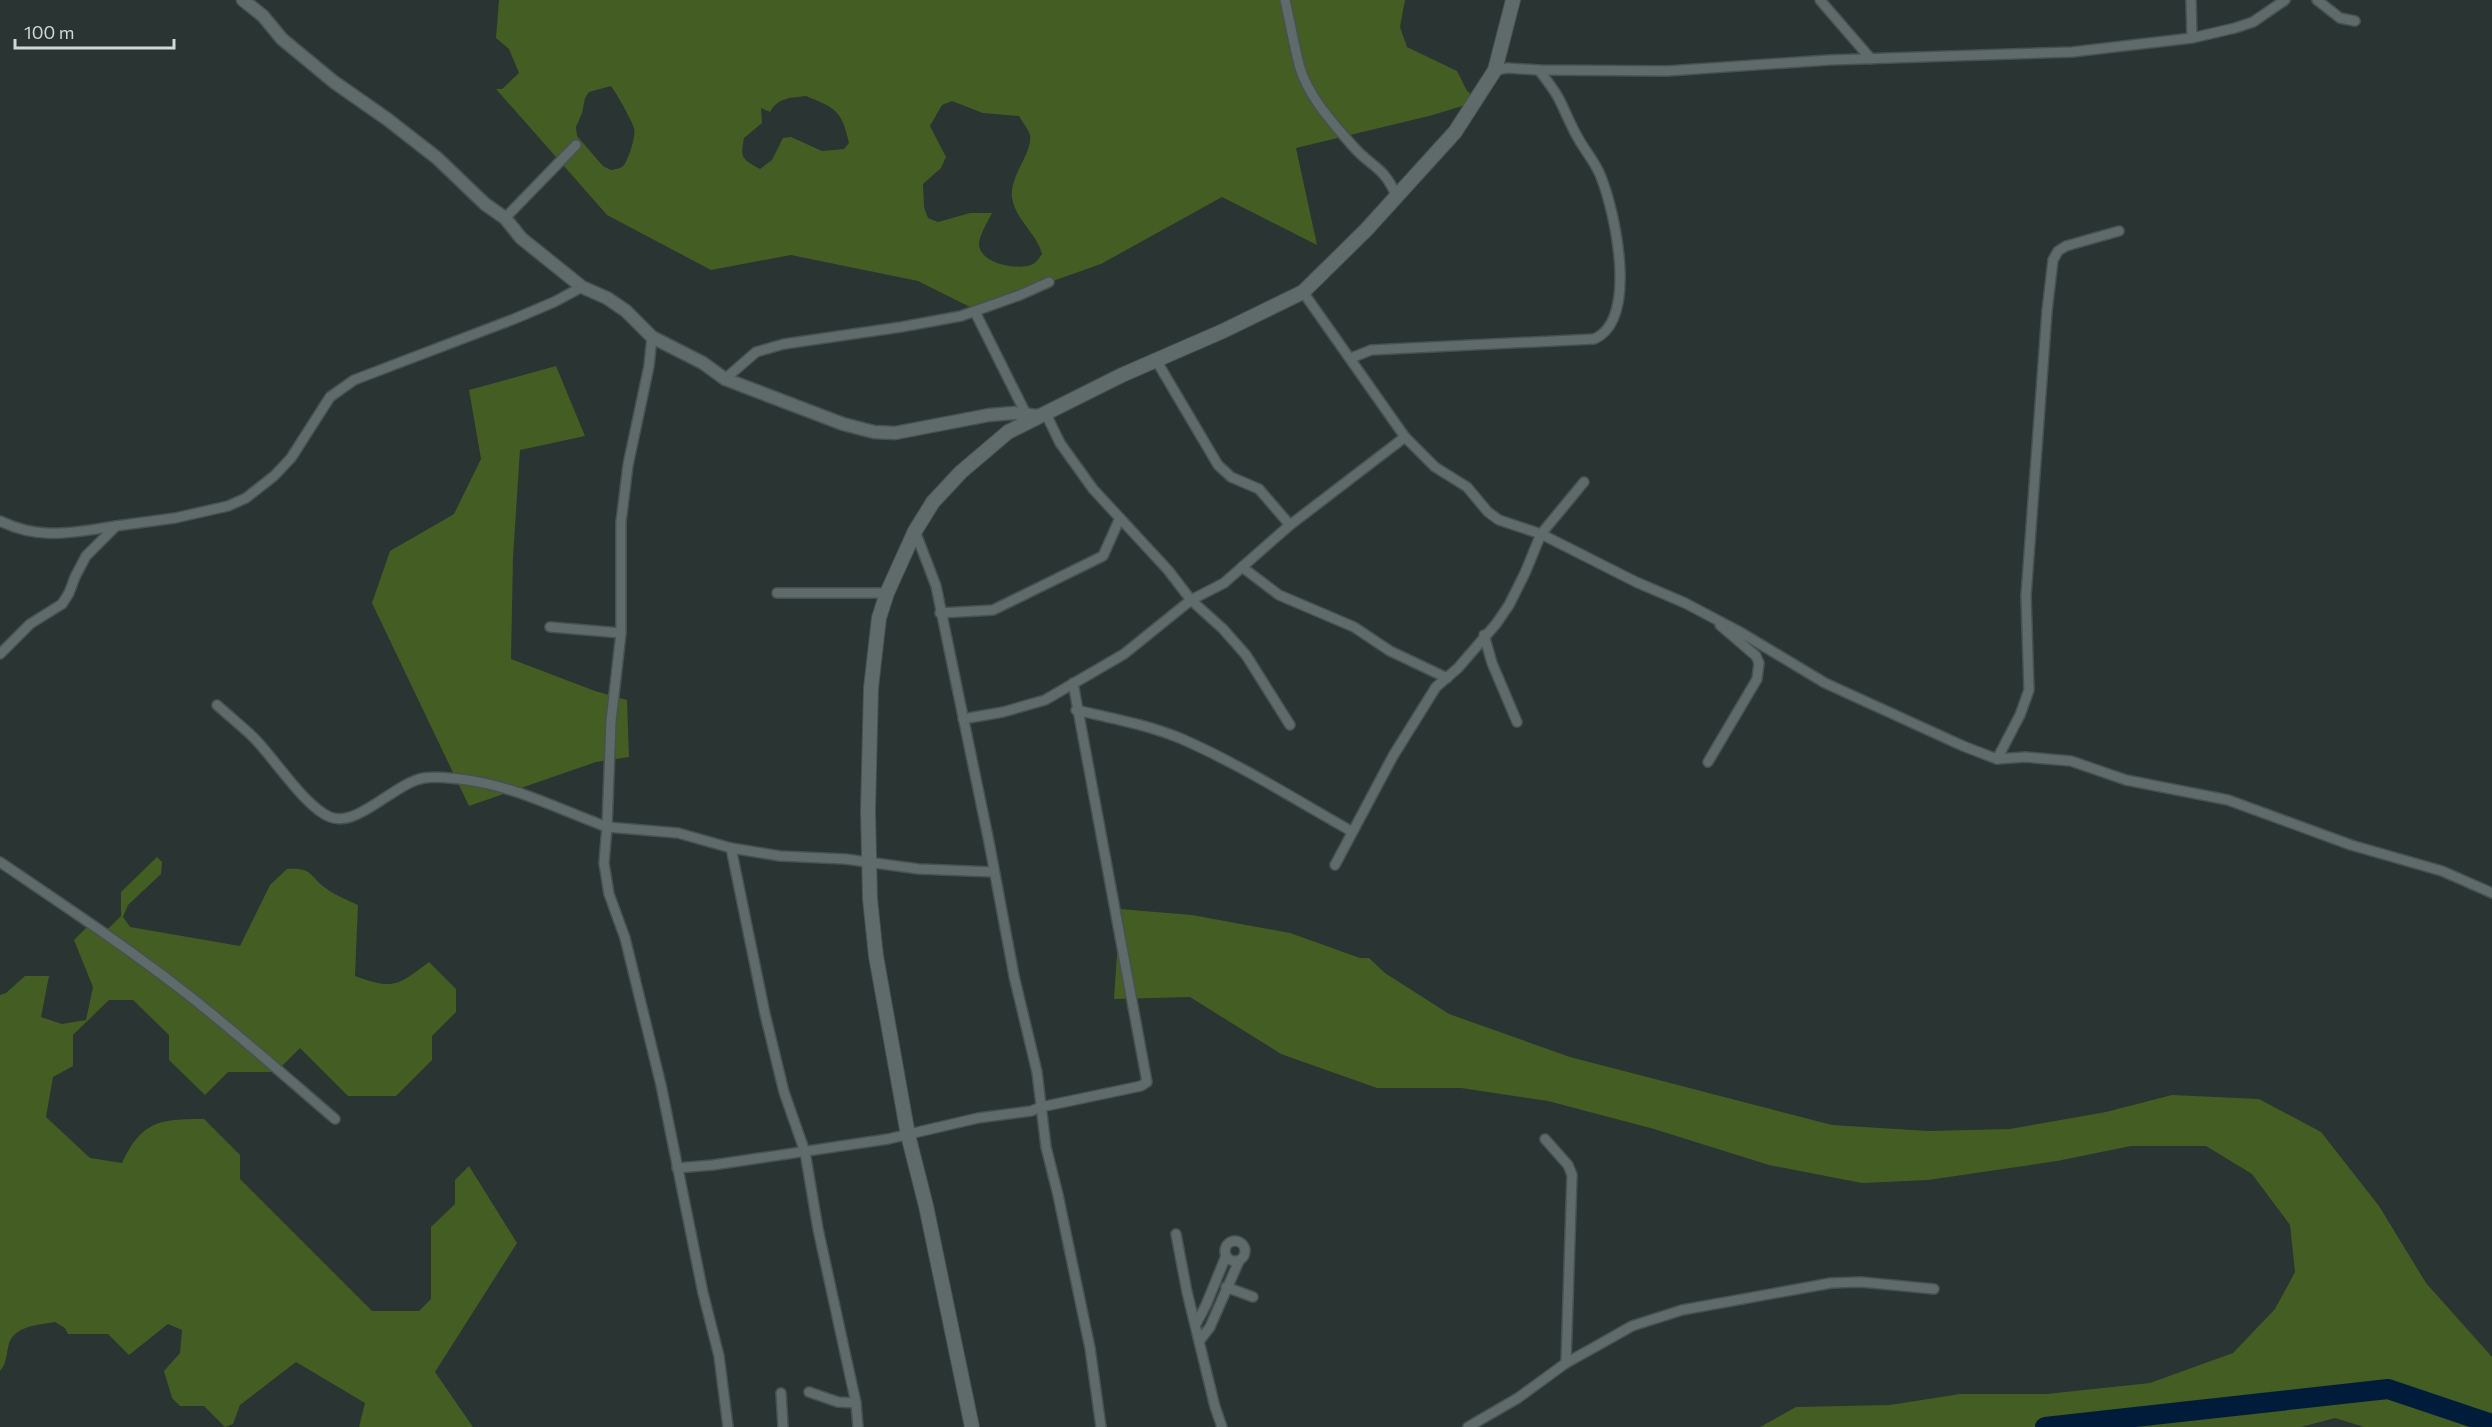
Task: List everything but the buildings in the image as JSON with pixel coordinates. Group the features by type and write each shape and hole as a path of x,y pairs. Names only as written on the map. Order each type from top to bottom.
{"main road":[{"path":"972,1427 926,1206 908,1135 876,956 870,899 871,688 879,618 887,593 915,531 933,502 961,472 1008,432 1036,414 1223,331 1303,292 1366,230 1455,132 1495,70 1513,0"}],"street":[{"path":"244,0 263,16 282,39 334,82 387,118 437,158 485,204 505,218 521,238 582,287 607,298 626,312 652,337 703,363 725,379 843,424 874,432 896,433 989,415 1036,414"},
{"path":"1285,0 1300,68 1308,87 1330,120 1360,155 1389,178 1396,195"},
{"path":"1820,0 1871,59"},
{"path":"2192,0 2192,38"},
{"path":"1495,70 1509,68 1666,71 1871,59 2072,52 2192,38 2253,22 2285,0"},
{"path":"2317,0 2340,18 2355,21"},
{"path":"1351,358 1371,350 1594,339 1603,336 1608,329 1621,287 1616,231 1602,178 1576,135 1559,98 1539,70"},
{"path":"505,218 576,145"},
{"path":"1998,759 2023,709 2029,690 2026,596 2046,311 2053,260 2058,250 2066,246 2119,231"},
{"path":"725,379 756,352 784,344 901,327 975,312 1049,282"},
{"path":"0,521 14,528 65,534 175,518 228,506 246,498 274,476 291,458 330,397 354,380 514,319 582,287"},
{"path":"1303,292 1351,358 1380,404 1406,437 1435,466 1467,487 1488,513 1499,520 1541,534 1707,614 1825,683 1998,759 2025,757 2071,761 2126,780 2228,800 2351,845 2442,870 2492,893"},
{"path":"975,312 1036,414 1093,489 1168,570 1191,600 1246,655 1290,725"},
{"path":"652,337 649,366 627,465 621,522 621,633 611,721 604,863 609,894 625,938 642,1005 703,1293 719,1356 729,1427"},
{"path":"1156,360 1218,465 1231,477 1259,489 1290,525"},
{"path":"963,719 1004,712 1045,700 1124,654 1191,600 1224,583 1290,525 1406,437"},
{"path":"1335,865 1351,831 1393,756 1436,687 1458,668 1484,635 1496,624 1509,605 1541,534 1584,482"},
{"path":"940,613 993,610 1103,556 1120,518"},
{"path":"0,654 30,624 62,604 86,556 116,525"},
{"path":"915,531 936,586 1014,976 1037,1072 1046,1147 1089,1348 1101,1427"},
{"path":"1242,567 1279,594 1354,627 1390,651 1447,678"},
{"path":"777,593 887,593"},
{"path":"1707,614 1756,656 1759,663 1757,679 1708,762"},
{"path":"550,627 621,633"},
{"path":"1484,635 1492,663 1517,722"},
{"path":"677,1168 805,1152 908,1135 978,1118 1031,1111 1141,1086 1147,1082 1076,710 1073,683"},
{"path":"217,705 255,739 317,809 331,818 355,817 400,786 424,778 444,778 489,782 507,787 607,827 678,833 731,848 780,856 994,872"},
{"path":"1076,710 1140,725 1181,739 1238,767 1351,831"},
{"path":"731,848 765,1014 784,1092 805,1152 818,1229 856,1403 858,1427"},
{"path":"0,862 38,889 68,906 164,976 335,1119"},
{"path":"1545,1139 1568,1165 1572,1175 1566,1363"},
{"path":"1176,1234 1187,1292 1222,1427"},
{"path":"1196,1324 1226,1256 1225,1249 1230,1242 1236,1241 1242,1244 1245,1250 1244,1256 1239,1261 1226,1287 1210,1327 1200,1340"},
{"path":"1226,1256 1232,1261 1239,1261"},
{"path":"1468,1427 1518,1398 1566,1363 1632,1326 1682,1310 1831,1283 1861,1282 1934,1288"},
{"path":"1226,1287 1253,1297"},
{"path":"809,1392 838,1402 856,1403"},
{"path":"781,1393 783,1427"}],"green space":[{"path":"499,0 1405,0 1400,27 1407,47 1457,71 1467,91 1481,100 1433,115 1296,148 1317,245 1222,197 1101,264 974,309 918,281 791,255 711,270 607,215 496,89 502,89 519,73 509,49 496,38","holes":["611,86 634,128 632,147 624,165 611,170 603,166 577,136 576,127 589,92","806,96 831,107 840,117 849,143 844,149 822,151 791,137 783,138 772,160 760,169 744,158 742,150 744,138 762,123 761,108 770,112 777,103 790,98","952,101 983,113 1019,116 1029,132 1029,147 1014,180 1012,197 1017,213 1036,239 1042,254 1033,264 1019,267 1000,264 992,261 980,250 982,232 992,213 970,213 938,222 928,218 924,207 923,184 941,168 946,157 930,126 942,105"]},
{"path":"556,366 585,436 520,450 513,557 511,659 595,691 627,700 629,757 596,762 469,806 372,603 390,551 454,514 481,459 469,390"},
{"path":"157,857 162,862 161,874 128,905 123,917 130,927 240,946 270,885 287,869 307,871 321,885 358,905 355,976 379,983 395,983 402,981 429,962 456,989 456,1012 432,1036 432,1060 396,1096 348,1096 300,1048 276,1072 228,1072 205,1095 169,1060 169,1035 133,1000 109,1000 73,1035 73,1066 53,1077 46,1117 90,1158 122,1163 137,1138 154,1125 175,1120 204,1119 240,1155 240,1179 372,1311 419,1311 431,1299 431,1227 455,1204 455,1180 469,1166 517,1243 435,1372 473,1427 359,1427 365,1403 296,1362 240,1405 233,1424 225,1427 204,1406 180,1406 172,1398 164,1371 180,1353 182,1330 168,1324 129,1355 108,1334 68,1334 65,1328 55,1322 33,1326 14,1335 0,1371 0,995 6,993 25,976 49,976 41,1017 62,1024 86,1020 93,987 74,940 86,928 109,928 121,916 121,892"},
{"path":"1120,909 1192,915 1290,933 1360,958 1369,958 1385,973 1449,1014 1570,1057 1832,1125 1928,1131 2010,1129 2106,1112 2172,1095 2259,1099 2321,1132 2379,1206 2426,1283 2492,1357 2492,1427 2364,1427 2335,1418 2301,1427 1760,1427 1796,1407 1890,1405 1960,1394 2047,1394 2150,1383 2233,1353 2275,1309 2295,1272 2290,1225 2252,1174 2206,1146 2131,1146 2057,1161 1928,1180 1862,1183 1769,1165 1654,1129 1548,1101 1461,1088 1377,1088 1281,1054 1190,997 1114,999"}],"waterway":[{"path":"2045,1427 2388,1389 2492,1424"}]}
